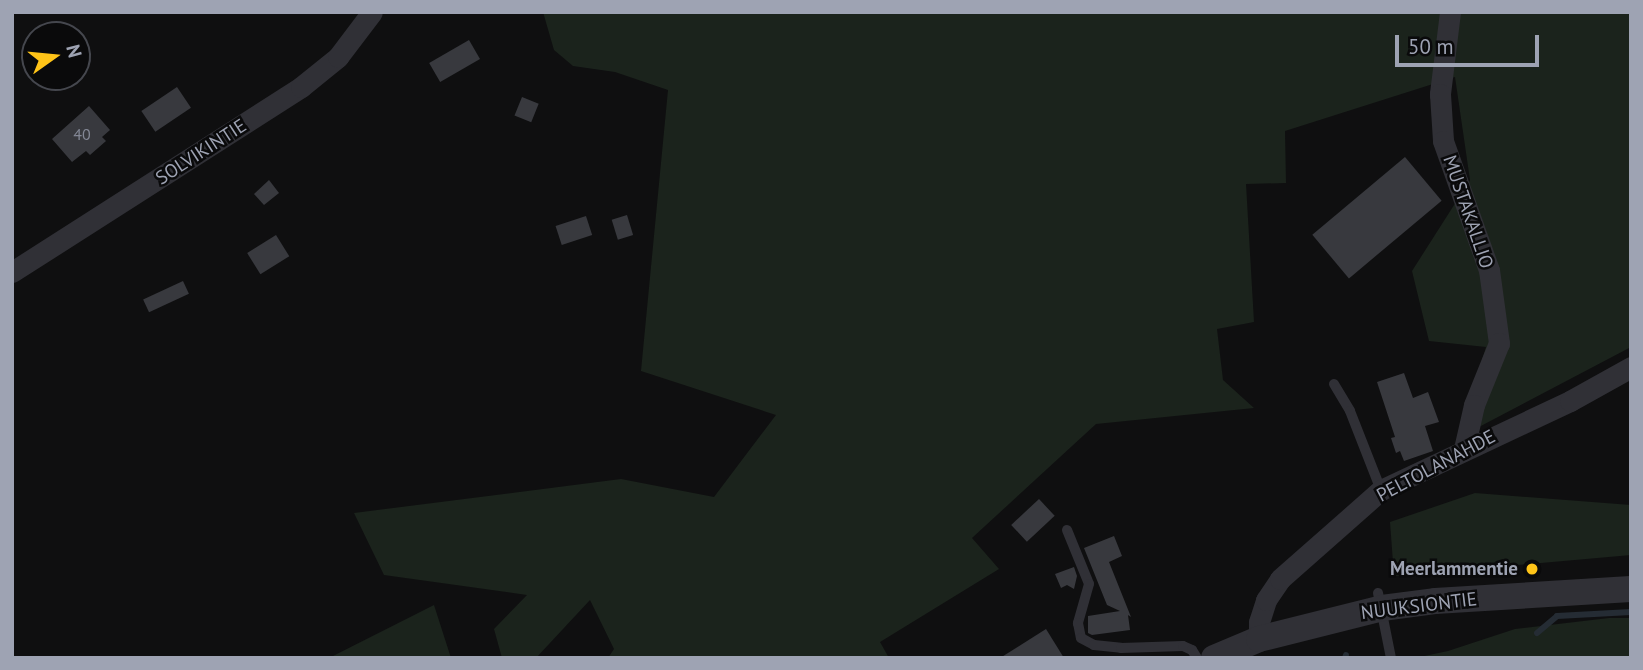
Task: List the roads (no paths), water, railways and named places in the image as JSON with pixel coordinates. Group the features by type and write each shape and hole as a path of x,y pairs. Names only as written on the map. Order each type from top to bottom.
{"street":[{"name":"SOLVIKINTIE","path":"12,272 301,87 338,57 372,12"},
{"name":"MUSTAKALLIO","path":"1450,12 1440,94 1443,141 1489,270 1499,343 1474,405 1464,449"},
{"name":"PELTOLANAHDE","path":"1259,639 1259,622 1266,600 1280,579 1381,490 1570,401 1631,367"},
{"name":"NUUKSIONTIE","path":"1214,658 1259,639 1380,601 1631,589"}],"lane":[{"path":"1334,384 1350,411 1381,490"},
{"path":"1067,530 1089,584 1078,623 1081,638 1094,645 1121,648 1183,646 1192,650 1197,658"},
{"path":"1380,601 1391,658"}],"waterway":[{"path":"1537,633 1557,616 1631,612"}],"place":[{"name":"Meerlammentie","path":"1532,569"}]}
